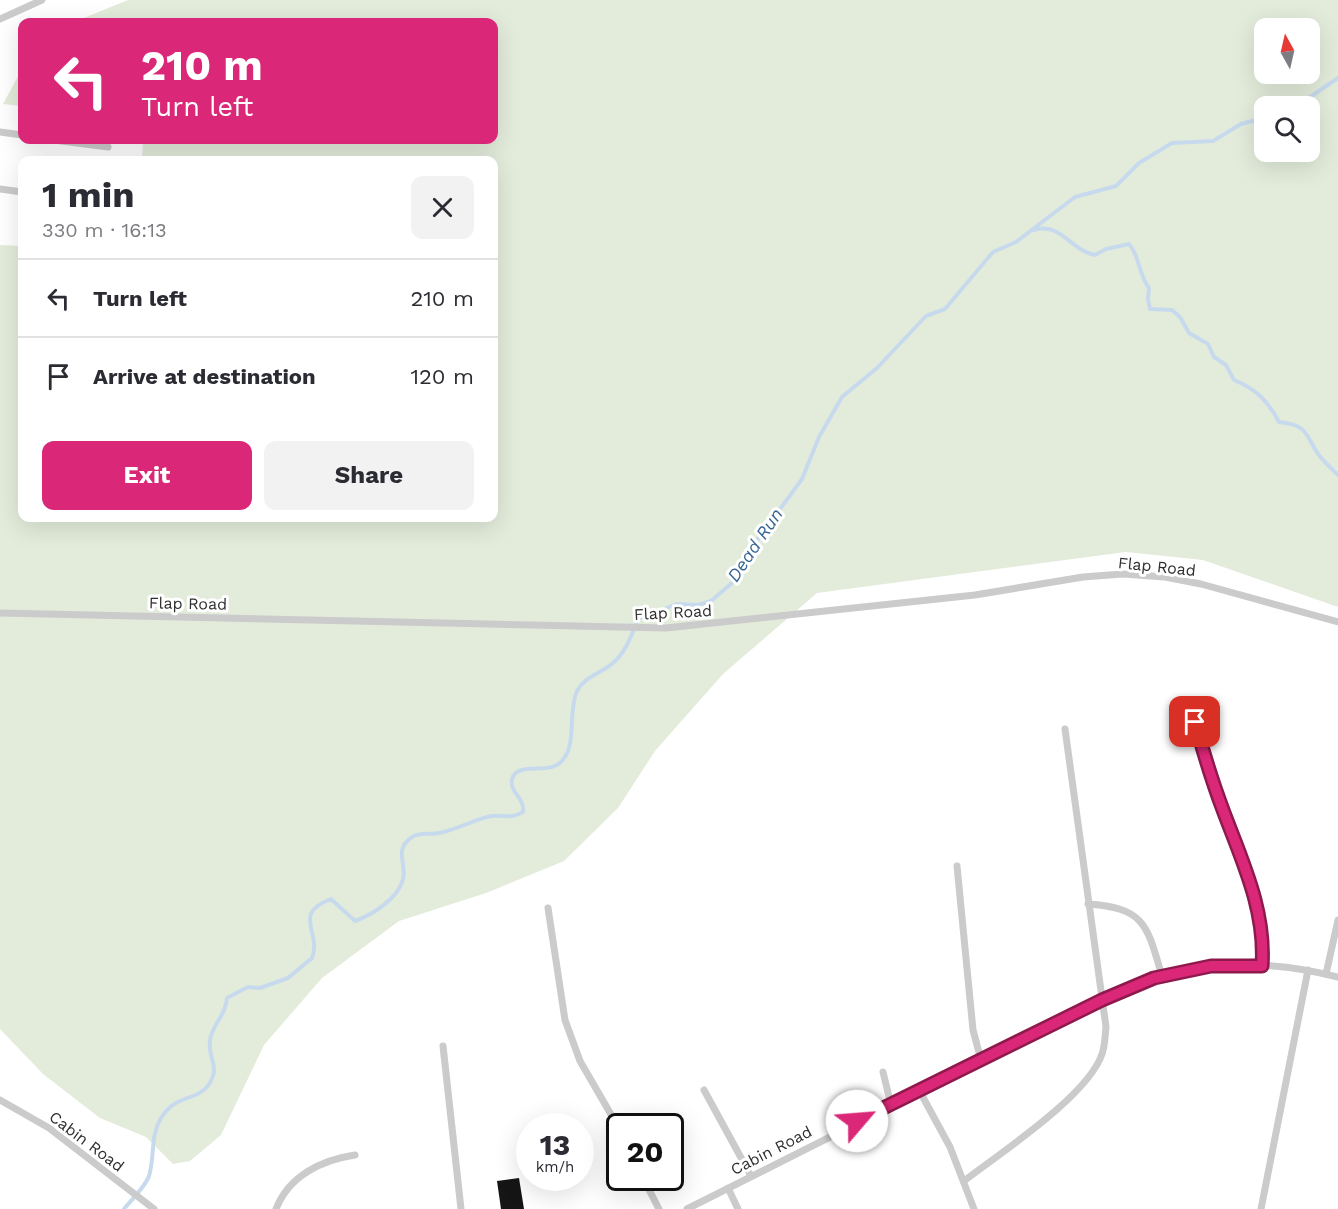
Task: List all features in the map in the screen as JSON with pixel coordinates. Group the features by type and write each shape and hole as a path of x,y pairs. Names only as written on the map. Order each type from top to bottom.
{"lane":[{"path":"0,19 42,0"},
{"path":"0,132 18,134"},
{"path":"85,144 108,147"},
{"path":"0,189 18,191"},
{"name":"Flap Road","path":"0,613 644,629 715,624 975,595 1083,577 1123,574 1165,577 1201,584 1338,622"},
{"path":"1195,722 1221,807 1250,879 1264,945 1262,966"},
{"path":"964,1181 1065,1102 1092,1072 1102,1055 1105,1042 1106,1027 1065,729"},
{"path":"957,866 973,1030 981,1060"},
{"path":"1088,904 1108,905 1141,920 1149,933 1162,976"},
{"path":"548,908 565,1020 580,1061 610,1113"},
{"path":"1326,974 1338,920"},
{"name":"Cabin Road","path":"687,1209 919,1090 1102,1000 1162,976 1211,966 1262,966 1308,970 1338,977"},
{"path":"1261,1209 1308,970"},
{"path":"443,1046 461,1209"},
{"path":"883,1072 891,1105"},
{"path":"704,1090 750,1176"},
{"path":"919,1090 950,1147 974,1209"},
{"name":"Cabin Road","path":"0,1100 49,1128 154,1209"},
{"path":"276,1209 288,1187 313,1168 355,1155"},
{"path":"728,1188 738,1209"},
{"path":"650,1191 659,1209"}],"green space":[{"path":"128,0 1338,0 1338,607 1203,560 1126,552 817,593 723,674 655,751 618,808 564,861 486,893 399,921 322,978 264,1045 221,1135 190,1161 173,1164 146,1137 100,1118 43,1074 0,1029 0,245 18,246 18,522 498,522 498,156 142,156 143,144 498,144 498,18 84,18"},
{"path":"18,76 18,106 3,104"}],"building":[{"path":"516,1178 516,1191 521,1191 524,1209 501,1209 497,1181"}],"waterway":[{"name":"Dead Run","path":"1312,96 1338,78"},
{"name":"Dead Run","path":"124,1209 149,1176 155,1132 161,1118 172,1105 201,1092 211,1081 214,1069 210,1040 227,998 248,987 260,988 288,978 312,958 314,940 310,917 319,905 331,899 355,921 369,915 391,899 403,879 403,847 412,837 446,832 485,817 511,816 523,812 522,803 513,788 512,779 520,771 549,768 561,762 569,747 574,700 580,686 588,678 618,659 638,619 677,604 698,605 711,601 732,583 735,571 747,560 753,546 802,479 819,437 842,397 877,368 926,316 945,309 993,252 1016,242 1075,197 1116,186 1139,163 1172,143 1213,141 1241,124 1254,121"},
{"path":"1034,230 1043,229 1059,233 1079,248 1095,255 1106,249 1129,244 1149,288 1150,309 1172,310 1180,317 1189,333 1208,344 1214,357 1226,365 1234,380 1261,396 1279,422 1301,428 1320,457 1338,475"}],"route":[{"path":"857,1121 1102,1000 1154,978 1211,966 1262,966 1264,945 1250,879 1221,807 1195,722"}]}
